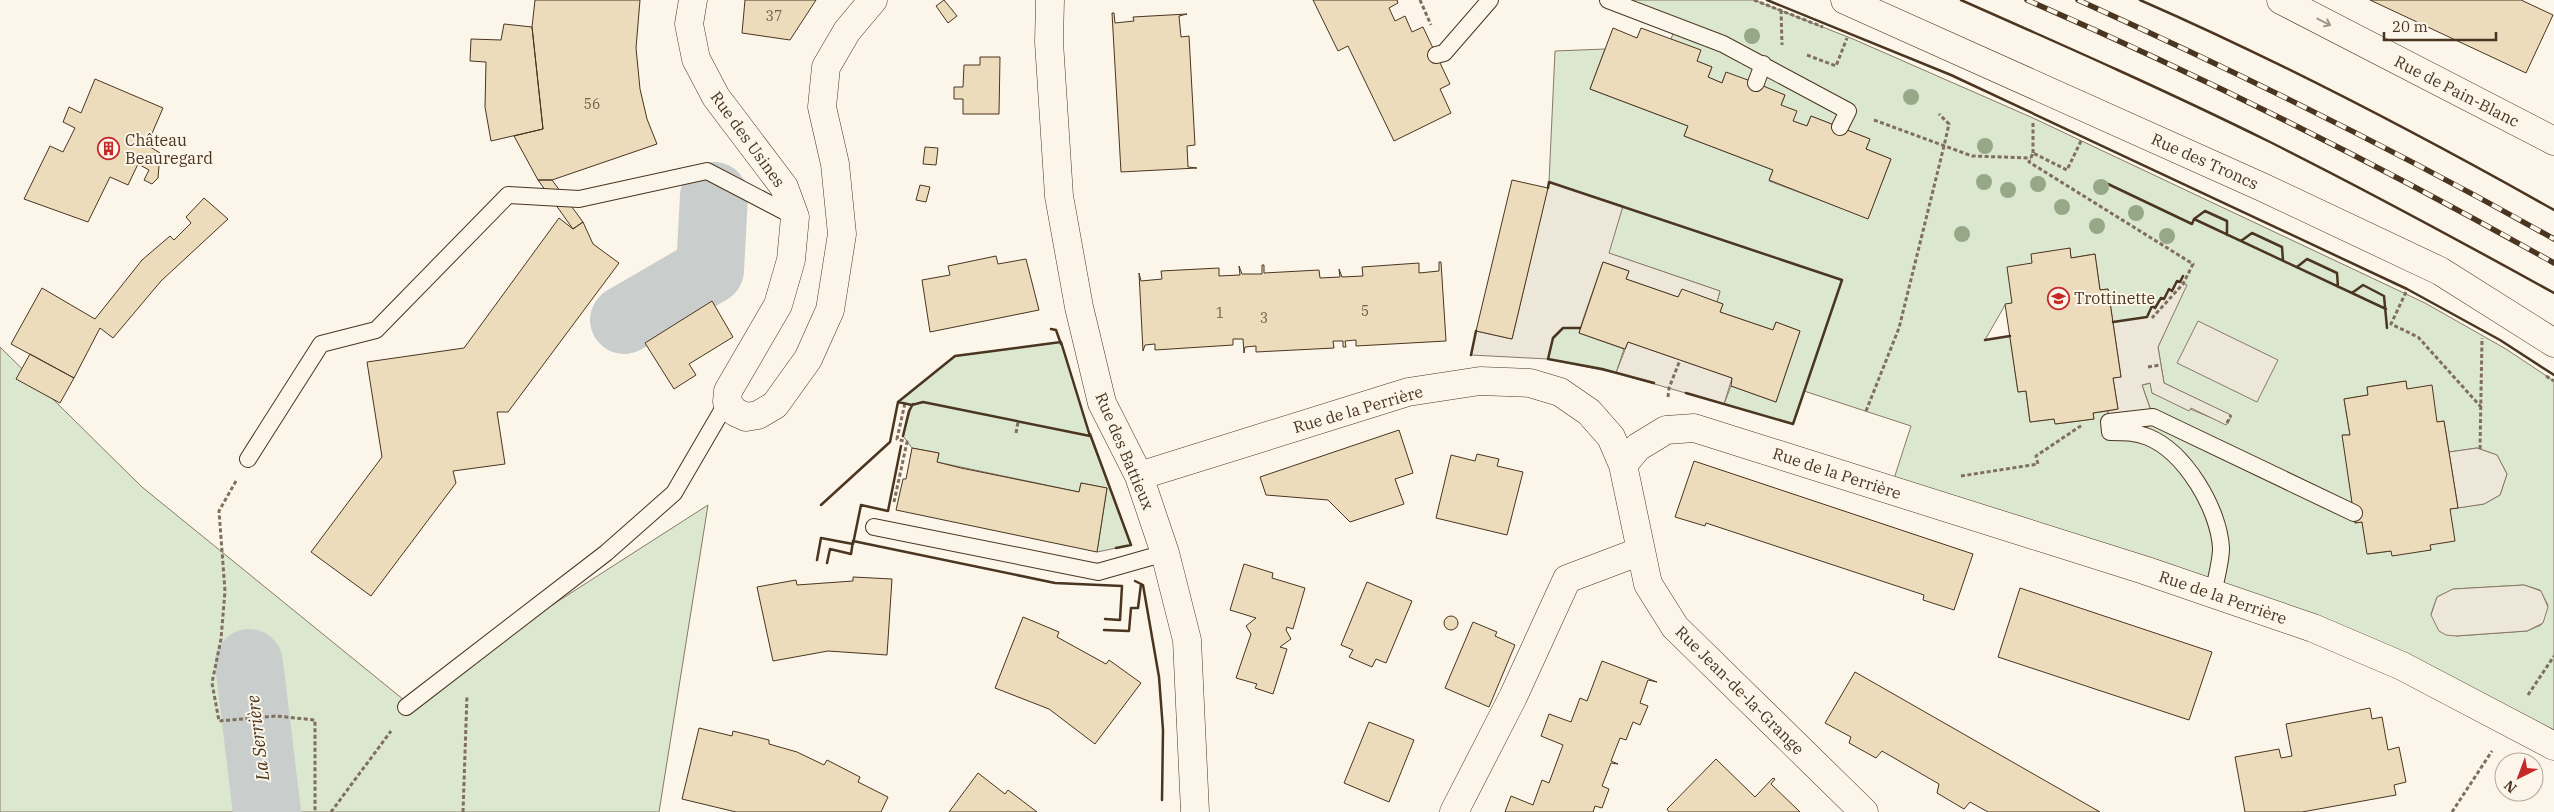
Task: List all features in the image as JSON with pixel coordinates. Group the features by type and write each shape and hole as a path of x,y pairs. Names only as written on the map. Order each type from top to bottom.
{"street":[{"name":"Rue des Usines","path":"693,0 689,24 696,59 716,97 784,187 795,217 791,260 778,306 728,391 731,407"},
{"path":"731,407 746,417 758,415 775,405 808,359 830,310 842,234 835,164 822,107 826,67 847,31 873,0"},
{"name":"Rue des Battieux","path":"1050,0 1049,42 1059,196 1077,298 1102,403 1139,476 1165,553 1187,640 1195,812"},
{"name":"Rue des Troncs","path":"1845,0 2253,183 2440,271 2554,343"},
{"name":"Rue de Pain-Blanc","path":"2281,0 2554,141"},
{"name":"Rue de la Perrière","path":"1139,476 1408,392 1480,381 1530,382 1560,392 1589,412 1611,437 1623,464 1638,447 1666,430 1694,428 2213,593 2313,628 2402,666 2554,746"},
{"name":"Rue Jean-de-la-Grange","path":"1623,464 1648,584 1675,627 1864,812"},
{"path":"1454,812 1513,697 1567,579 1641,551"}],"lane":[{"path":"1436,55 1444,53 1490,0"},
{"path":"1608,0 1673,33 1723,44 1763,64 1848,111 1840,127"},
{"path":"1756,83 1763,64"},
{"path":"248,459 321,344 376,330 508,195 579,199 707,172 795,217"},
{"path":"406,707 606,553 674,493 731,407"},
{"path":"2213,593 2220,544 2213,514 2204,493 2189,472 2171,453 2149,437 2127,432 2110,432 2109,422 2153,417 2354,513"},
{"path":"881,528 1098,572 1165,553"}],"path":[{"path":"1781,10 1782,46"},
{"path":"1808,55 1833,64"},
{"path":"1848,111 1972,156 2032,155 2063,168"},
{"path":"1866,411 1899,328 1944,146 1949,124 1939,114"},
{"path":"2033,118 2032,155 2029,162 2193,264 2183,284 2152,318"},
{"path":"2392,324 2418,337 2481,407"},
{"path":"2480,449 2482,335"},
{"path":"1672,379 1680,360"},
{"path":"2148,368 2160,366"},
{"path":"881,528 907,442 897,439 905,403"},
{"path":"1016,433 1018,422"},
{"path":"1964,476 2038,464 2036,456 2079,426 2109,422"},
{"path":"248,459 219,511 225,590 221,639 212,683 219,722 276,716 316,720 315,812"},
{"path":"2527,697 2554,656"},
{"path":"457,667 468,700 463,812"},
{"path":"331,812 396,724 406,707"},
{"path":"2452,812 2493,748"}],"green space":[{"path":"1608,0 1754,0 1853,39 2033,118 2425,303 2506,349 2554,381 2554,746 2402,666 1890,491 1911,426 1804,391 1793,424 1724,404 1731,386 1776,402 1800,331 1776,322 1773,330 1720,312 1723,304 1717,302 1720,291 1608,253 1623,206 1549,182 1555,51 1605,49 1590,89 1688,126 1684,136 1773,170 1769,181 1868,218 1891,159 1866,149 1870,139 1811,116 1807,126 1793,121 1781,105 1785,95 1726,73 1722,83 1708,77 1712,67 1697,61 1671,39 1676,26","holes":["2070,248 2071,258 2095,254 2100,290 2108,289 2113,322 2147,317 2152,307 2155,308 2172,291 2177,281 2186,285 2158,347 2164,383 2230,415 2226,424 2152,393 2151,383 2142,385 2153,416 2109,422 2108,411 2093,413 2094,419 2056,424 2054,419 2030,422 2026,391 2018,392 2010,336 1985,340 2005,305 2012,303 2032,263","2406,381 2407,389 2437,422 2444,421 2449,452 2477,448 2497,455 2507,474 2500,495 2484,504 2450,509 2430,545 2431,550 2391,551 2368,554 2362,522 2355,523 2343,435 2350,435 2344,399 2368,395 2367,387","2524,585 2540,590 2548,605 2541,625 2527,631 2456,636 2431,614 2437,597 2454,589"]},
{"path":"1563,328 1580,328 1579,333 1624,349 1616,373 1548,359 1553,338"},
{"path":"1061,342 1090,436 1131,545 1097,552 1107,488 1081,483 1079,492 937,462 939,453 912,448 903,436 912,405 898,402 955,356"},
{"path":"0,347 142,487 404,700 708,505 659,812 0,812"}],"shaded area":[{"path":"1549,182 1623,206 1609,253 1720,291 1717,302 1682,290 1678,297 1626,279 1629,271 1603,262 1580,328 1563,328 1553,338 1548,359 1471,355 1476,331 1512,339"},
{"path":"2177,281 2187,285 2158,347 2164,383 2231,415 2230,419 2226,425 2191,408 2189,411 2152,393 2150,383 2142,385 2153,417 2109,422 2108,411 2118,409 2113,378 2121,377 2113,322 2147,317 2152,306 2155,308 2161,298 2164,299 2169,289 2172,291"},
{"path":"2198,321 2278,360 2257,402 2177,363"},
{"path":"1628,342 1732,378 1724,404 1616,373"},
{"path":"2477,448 2497,455 2507,474 2500,495 2484,504 2458,508 2449,452"},
{"path":"2524,585 2541,591 2548,607 2543,623 2527,631 2446,635 2439,631 2431,615 2437,597 2453,589"}],"building":[{"path":"535,0 640,0 636,48 640,89 647,119 657,144 552,180 538,180 514,136 543,129 532,27"},
{"path":"745,0 816,0 790,40 742,33"},
{"path":"944,0 957,16 948,23 936,6"},
{"path":"1313,0 1397,0 1398,3 1389,8 1395,21 1405,16 1412,32 1423,27 1450,84 1440,89 1451,113 1394,141 1348,46 1338,51"},
{"path":"2370,0 2521,0 2553,15 2526,73"},
{"path":"1112,13 1114,13 1115,23 1134,21 1133,17 1187,14 1179,16 1181,37 1189,36 1195,145 1187,146 1188,167 1197,168 1121,172"},
{"path":"504,24 532,27 543,129 491,141 485,107 486,62 470,61 471,39 501,40"},
{"path":"1613,28 1637,38 1641,28 1701,50 1697,61 1712,67 1708,77 1722,83 1726,72 1756,83 1785,95 1781,105 1797,111 1793,121 1807,126 1811,116 1870,139 1866,149 1891,159 1868,219 1769,180 1773,170 1684,136 1688,126 1590,89"},
{"path":"980,57 1000,57 999,114 963,114 963,99 954,99 954,87 963,87 964,65 980,65"},
{"name":"Château Beauregard","path":"95,79 163,108 147,145 160,153 158,178 152,184 144,180 149,170 138,164 128,185 110,177 88,222 24,199 50,146 63,152 75,128 63,122 69,107 81,113"},
{"path":"925,147 938,148 936,165 923,164"},
{"path":"538,180 552,180 583,222 573,229"},
{"path":"1512,180 1548,188 1512,339 1476,331"},
{"path":"920,185 930,187 926,202 916,200"},
{"path":"204,198 228,219 161,281 113,338 100,328 74,378 11,344 42,288 95,319 142,260 170,236 174,240 191,223 186,217"},
{"path":"559,218 573,229 583,222 593,244 619,263 508,412 497,412 505,464 453,471 456,483 371,596 311,552 382,457 367,362 464,348"},
{"path":"2070,248 2071,258 2095,254 2100,290 2108,289 2121,377 2113,378 2118,409 2093,413 2094,419 2055,424 2054,419 2030,422 2026,391 2018,392 2005,304 2012,303 2007,267 2032,263 2031,254"},
{"path":"996,256 998,264 1026,259 1039,310 930,332 922,280 950,275 948,266"},
{"path":"1439,262 1441,262 1446,341 1356,346 1356,340 1345,341 1346,347 1343,347 1343,341 1333,341 1334,348 1256,352 1256,346 1245,347 1244,353 1243,339 1233,339 1233,345 1155,350 1155,344 1145,345 1143,351 1139,273 1141,281 1162,279 1161,271 1219,268 1219,276 1240,275 1239,266 1242,274 1262,274 1262,265 1264,265 1264,273 1319,270 1320,278 1340,277 1339,269 1342,277 1363,276 1362,267 1419,263 1419,273 1439,271"},
{"path":"1603,262 1629,271 1626,279 1678,297 1682,289 1723,304 1720,312 1773,330 1776,322 1800,331 1776,402 1731,386 1732,378 1628,342 1625,349 1579,333"},
{"path":"712,301 733,337 689,364 696,375 674,389 645,343"},
{"path":"30,354 74,378 60,403 16,379"},
{"path":"2406,381 2407,389 2432,385 2437,422 2444,421 2458,508 2450,509 2455,541 2430,545 2431,550 2392,556 2391,551 2367,554 2362,522 2355,523 2342,435 2350,435 2344,399 2368,395 2367,387"},
{"path":"1399,430 1413,473 1395,479 1404,504 1350,522 1328,500 1266,495 1260,477"},
{"path":"912,448 939,453 937,462 961,468 1079,492 1081,483 1107,488 1097,552 896,510 903,479 906,479"},
{"path":"1477,454 1499,459 1497,466 1523,472 1507,535 1436,518 1451,455 1475,461"},
{"path":"1694,461 1973,554 1954,610 1923,600 1924,595 1706,523 1705,526 1675,517"},
{"path":"1244,564 1273,573 1272,578 1305,588 1293,629 1287,627 1286,630 1291,639 1280,647 1287,649 1273,694 1255,688 1257,684 1236,678 1251,634 1246,626 1256,618 1230,610"},
{"path":"853,577 892,579 887,655 828,651 773,661 757,587 796,580 797,585 853,581"},
{"path":"1367,582 1412,601 1386,663 1376,659 1372,667 1349,657 1353,650 1341,645"},
{"path":"2020,588 2212,652 2189,720 1998,657"},
{"path":"1448,616 1454,616 1458,623 1454,630 1448,630 1444,626 1444,620"},
{"path":"1023,617 1059,632 1057,637 1106,664 1109,660 1141,683 1095,744 1049,709 995,688"},
{"path":"1473,622 1497,632 1495,636 1515,645 1489,707 1445,688"},
{"path":"1602,661 1657,682 1648,680 1640,703 1648,706 1640,725 1633,722 1626,740 1620,738 1611,761 1618,764 1611,763 1602,786 1609,789 1602,808 1595,806 1593,812 1505,812 1511,796 1533,805 1542,780 1549,783 1563,745 1541,736 1549,714 1571,722 1580,698 1587,701"},
{"path":"1855,672 2100,812 1988,812 1970,802 1964,809 1937,793 1939,784 1882,751 1876,758 1849,743 1851,737 1825,723"},
{"path":"2370,708 2372,719 2382,717 2388,750 2399,747 2406,782 2394,785 2396,795 2302,812 2245,812 2235,757 2279,749 2281,758 2292,756 2286,724"},
{"path":"1369,722 1414,740 1389,802 1344,783"},
{"path":"699,728 732,736 733,731 769,740 769,744 797,752 824,765 827,760 860,777 858,782 888,797 881,812 736,812 682,799"},
{"path":"1716,759 1755,797 1773,778 1775,779 1771,784 1800,812 1669,812 1667,809"},
{"path":"978,773 1005,794 1008,790 1037,812 949,812"}],"waterway":[{"name":"La Serrière","path":"624,320 710,270 714,196"},
{"name":"La Serrière","path":"249,663 267,812"}],"railway":[{"path":"2027,0 2228,92 2425,192 2554,263"},
{"path":"2078,0 2319,114 2437,175 2554,239"}],"wall":[{"path":"1767,0 1951,75 2407,289 2500,340 2554,375"},
{"path":"1961,0 2232,123 2413,216 2554,293"},
{"path":"2140,0 2246,48 2350,100 2554,210"},
{"path":"1548,188 1549,182 1842,280 1793,424 1686,393"},
{"path":"2108,184 2192,224 2194,219 2386,309"},
{"path":"2194,219 2205,211 2227,221 2227,235"},
{"path":"2241,241 2252,233 2282,247 2283,260"},
{"path":"2297,267 2307,259 2337,273 2338,287"},
{"path":"2113,322 2147,317 2152,306 2155,308 2161,298 2164,299 2169,289 2172,291 2177,281 2180,282 2183,276"},
{"path":"2352,293 2363,285 2384,296 2387,328"},
{"path":"1580,328 1563,328 1553,338 1548,359 1602,369 1654,383"},
{"path":"1051,329 1056,330 1061,344"},
{"path":"1471,355 1476,331"},
{"path":"1985,340 2010,336"},
{"path":"1061,342 1090,436 923,402 912,405 898,402 955,356 1061,342"},
{"path":"821,505 890,442 898,402"},
{"path":"903,436 909,411 913,404"},
{"path":"1090,434 1131,545 1116,548"},
{"path":"817,560 821,538 853,544 861,505 888,511 901,446"},
{"path":"827,563 830,549 851,554 853,541 1055,583 1122,586 1120,620 1105,619"},
{"path":"1135,581 1143,585 1159,677 1163,730 1162,800"},
{"path":"1104,630 1129,631 1131,608 1138,608 1141,584"}],"place":[{"name":"Château Beauregard","path":"109,149"},
{"name":"Trottinette","path":"2058,298"}]}
